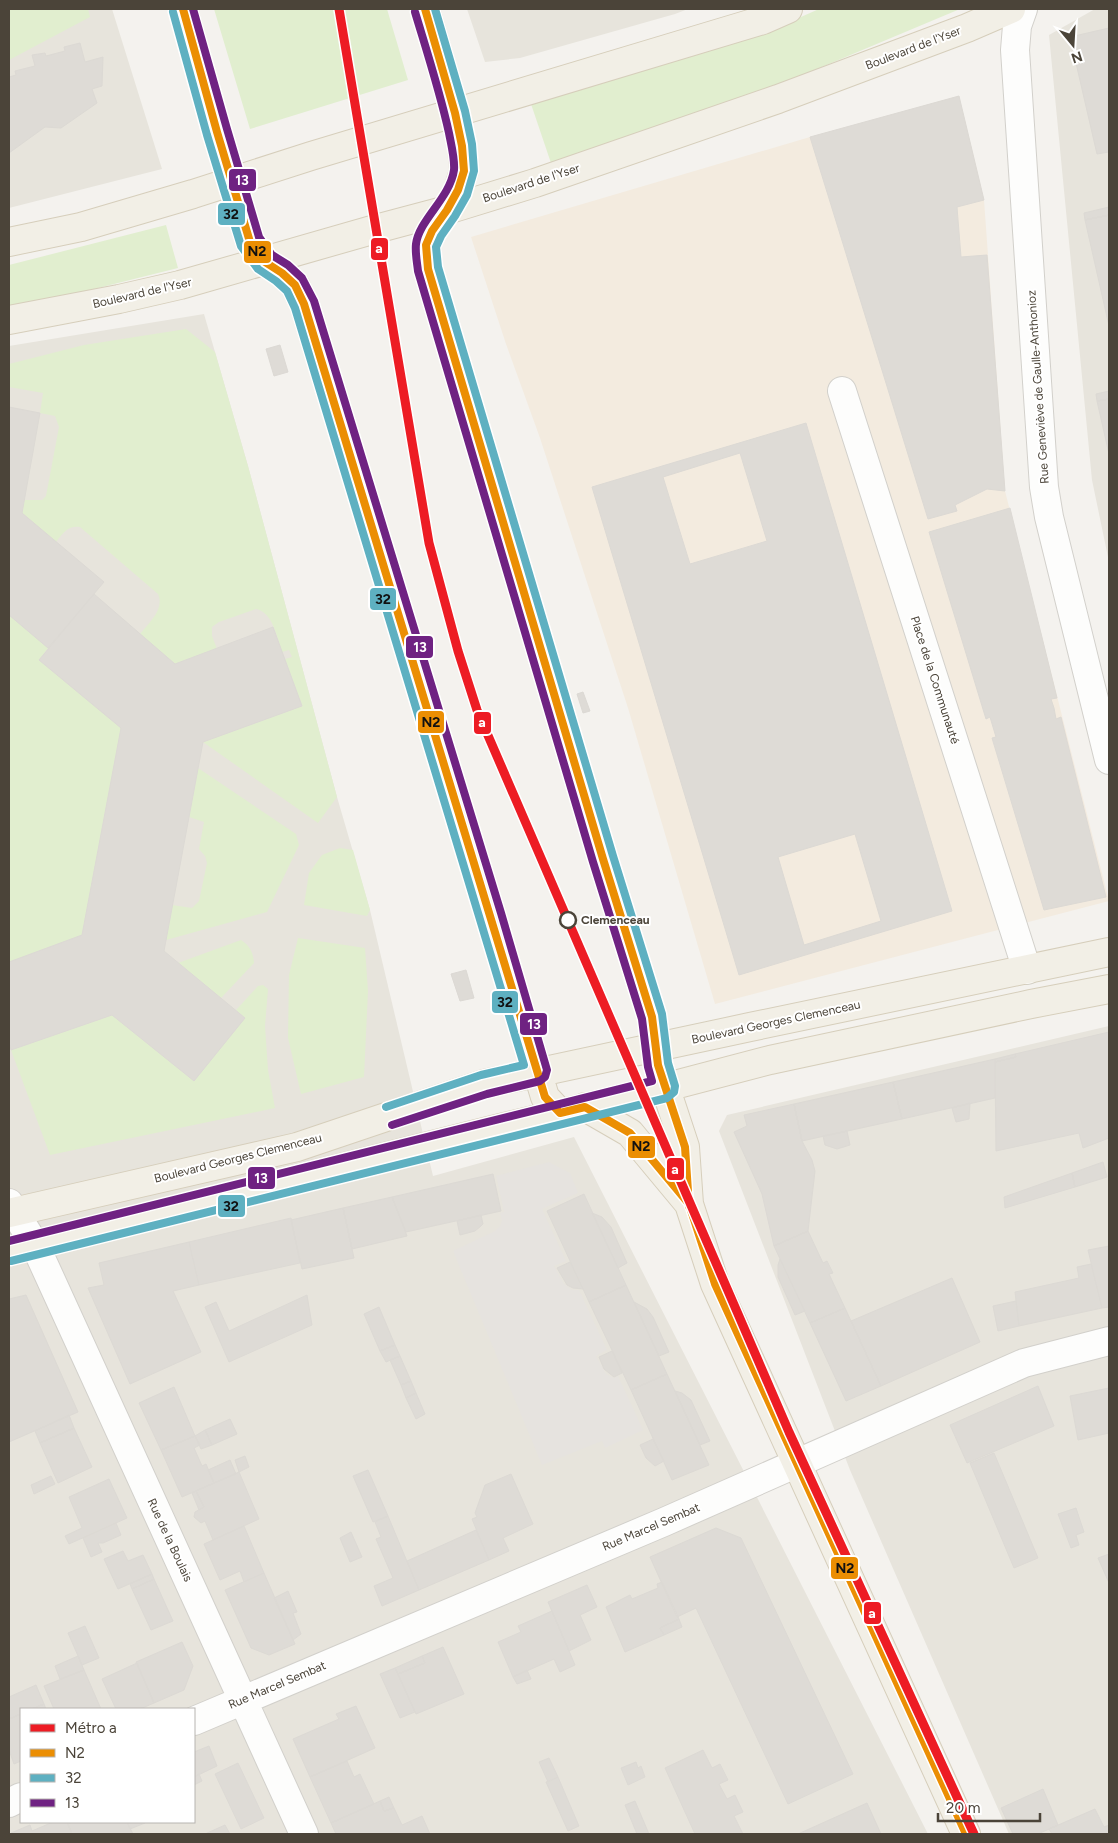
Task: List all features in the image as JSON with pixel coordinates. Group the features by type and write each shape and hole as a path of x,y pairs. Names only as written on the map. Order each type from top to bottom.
{"main road":[{"path":"183,9 250,242 265,262 282,273 295,285 304,304 545,1097 630,1133 689,1204"},
{"path":"425,9 455,113 462,146 464,171 458,190 447,210 432,230 426,245 428,269 600,850 652,1017 658,1066 685,1147 689,1204 715,1284 966,1834"},
{"path":"9,242 81,227 232,182 311,156 763,20 788,9"},
{"name":"Boulevard de l'Yser","path":"9,320 180,285 447,210 544,180 778,99 967,28 1011,9"},
{"name":"Boulevard Georges Clemenceau","path":"10,1209 297,1146 484,1084 1109,952"},
{"path":"22,1248 665,1088 770,1060 1109,989"}],"street":[{"name":"Rue Geneviève de Gaulle-Anthonioz","path":"1023,9 1017,26 1015,50 1044,487 1049,517 1109,760"},
{"name":"Place de la Communauté","path":"842,391 1027,970"},
{"name":"Rue de la Boulais","path":"10,1209 22,1248 243,1699 304,1834"},
{"name":"Rue Marcel Sembat","path":"195,1721 664,1522 1024,1363 1109,1341"}],"shaded area":[{"path":"9,9 112,9 162,169 9,208"},
{"path":"467,9 688,9 520,58 485,62"},
{"path":"1095,9 1109,9 1109,562 1092,480 1049,35"},
{"path":"959,96 984,200 1005,491 1109,901 715,1004 628,708 540,438 506,344 471,237 810,137"},
{"path":"204,314 248,466 337,797 370,910 433,1176 574,1137 928,1834 9,1834 9,346"},
{"path":"1109,1026 1109,1834 1009,1834 850,1470 719,1131 727,1115"},
{"path":"549,1162 570,1173 578,1193 542,1209 566,1261 554,1266 564,1284 572,1290 579,1290 607,1350 596,1356 606,1374 614,1378 618,1376 643,1430 605,1448 602,1441 542,1465 453,1251 495,1231 500,1226 502,1221 500,1213 504,1212 496,1176"}],"green space":[{"path":"9,9 88,9 90,17 9,60"},
{"path":"214,9 387,9 408,80 250,129"},
{"path":"819,9 960,9 779,85 552,166 531,104 767,32"},
{"path":"166,225 178,268 82,292 9,306 9,265"},
{"path":"186,329 215,352 248,466 337,797 318,823 203,742 302,706 285,659 292,657 289,650 282,652 274,626 267,615 256,609 219,622 212,627 212,636 217,649 175,664 140,634 158,610 160,600 158,594 80,527 69,528 56,542 22,513 24,500 42,500 46,496 59,427 55,416 40,413 43,393 9,387 9,364 84,345"},
{"path":"9,615 48,648 39,660 121,728 82,935 9,962"},
{"path":"198,768 296,834 299,845 267,912 166,940 172,905 192,908 199,901 207,863 205,856 199,849 204,822 189,817"},
{"path":"340,848 353,850 370,910 367,916 304,905 309,873 322,855"},
{"path":"298,938 365,948 368,991 364,1077 301,1094 288,1038 289,975"},
{"path":"241,940 250,950 254,963 221,998 178,963"},
{"path":"263,985 268,989 265,1026 268,1070 275,1108 50,1155 11,1050 112,1015 194,1081 245,1018 236,1010 258,986"}],"building":[{"path":"1109,28 1109,152 1097,154 1070,37"},
{"path":"80,43 85,62 103,57 102,86 92,89 97,103 61,128 45,127 9,153 9,77 16,75 15,71 35,66 32,55 45,53 46,56 65,51 64,47"},
{"path":"959,96 984,200 957,207 961,257 987,255 1005,491 987,489 955,505 957,511 928,519 810,137"},
{"path":"1109,207 1109,215 1085,220 1084,213"},
{"path":"1109,215 1109,326 1085,220"},
{"path":"280,345 288,372 274,376 266,349"},
{"path":"1109,391 1109,399 1097,401 1096,394"},
{"path":"1109,399 1109,454 1097,401"},
{"path":"9,407 40,413 22,513 104,582 48,648 9,615"},
{"path":"806,423 952,911 739,975 592,487","holes":["740,453 767,541 690,564 663,477","855,834 881,921 804,945 778,857"]},
{"path":"1010,508 1057,698 1051,699 1056,719 1061,717 1106,897 1044,910 992,738 996,737 990,717 986,719 929,532"},
{"path":"94,594 175,664 273,627 302,706 203,742 164,951 245,1018 194,1081 112,1015 11,1050 9,1043 9,962 82,935 121,728 39,660"},
{"path":"583,692 590,711 583,713 577,694"},
{"path":"466,970 474,998 460,1001 451,974"},
{"path":"1109,1032 1109,1138 1083,1148 1079,1133 996,1151 995,1062 1016,1057 1015,1054"},
{"path":"1015,1054 1016,1057 995,1062 995,1059"},
{"path":"995,1059 995,1098 902,1119 893,1082"},
{"path":"893,1082 902,1119 802,1141 794,1104"},
{"path":"970,1103 969,1119 956,1122 952,1108"},
{"path":"794,1104 802,1141 812,1160 815,1171 808,1231 774,1246 762,1194 734,1132 747,1126 744,1115"},
{"path":"847,1131 850,1145 837,1149 825,1145 823,1136"},
{"path":"1103,1162 1107,1177 1075,1187 1072,1173"},
{"path":"1072,1173 1075,1187 1005,1208 1004,1197"},
{"path":"493,1174 501,1211 406,1232 392,1197"},
{"path":"584,1194 626,1285 589,1302 547,1211"},
{"path":"392,1197 407,1236 352,1249 343,1208"},
{"path":"343,1208 354,1258 302,1269 291,1220"},
{"path":"592,1213 602,1217 611,1227 627,1263 618,1268"},
{"path":"481,1215 483,1224 481,1226 475,1231 460,1235 457,1221"},
{"path":"291,1218 300,1263 199,1285 189,1242"},
{"path":"808,1231 823,1263 827,1261 833,1273 829,1274 845,1308 810,1323 774,1246"},
{"path":"189,1242 199,1285 173,1291 201,1352 130,1384 88,1288 104,1285 99,1263"},
{"path":"1109,1246 1109,1307 1102,1308 1088,1250"},
{"path":"780,1259 805,1311 795,1315 778,1277"},
{"path":"570,1262 583,1289 567,1285 557,1268"},
{"path":"1091,1264 1102,1308 1019,1326 1015,1292 1079,1278 1077,1267"},
{"path":"952,1278 980,1342 881,1386 851,1321"},
{"path":"626,1285 667,1374 631,1390 589,1302"},
{"path":"26,1295 78,1412 9,1442 9,1299"},
{"path":"307,1295 312,1325 229,1362 205,1307 216,1302 229,1331"},
{"path":"1016,1301 1019,1326 998,1331 993,1306"},
{"path":"634,1302 647,1309 653,1317 669,1352 659,1356"},
{"path":"379,1307 395,1345 380,1351 364,1314"},
{"path":"845,1308 881,1386 846,1401 810,1323"},
{"path":"395,1345 400,1356 386,1362 380,1351"},
{"path":"612,1351 622,1373 614,1377 604,1369 599,1357"},
{"path":"400,1356 411,1381 401,1385 390,1360"},
{"path":"667,1374 709,1465 672,1480 631,1390"},
{"path":"411,1381 416,1393 406,1398 401,1385"},
{"path":"1038,1386 1054,1426 967,1463 950,1425"},
{"path":"174,1387 195,1436 161,1450 139,1403"},
{"path":"1109,1388 1109,1433 1078,1440 1070,1396"},
{"path":"675,1391 682,1393 691,1400 710,1441 700,1445"},
{"path":"416,1393 425,1414 416,1419 406,1398"},
{"path":"69,1415 74,1428 40,1443 35,1431"},
{"path":"230,1419 237,1434 212,1445 205,1430"},
{"path":"74,1428 92,1467 58,1483 40,1443"},
{"path":"205,1430 212,1445 201,1449 195,1436"},
{"path":"195,1436 200,1445 194,1448 202,1466 206,1464 214,1483 182,1497 161,1450"},
{"path":"653,1439 664,1461 655,1466 646,1458 640,1445"},
{"path":"994,1453 1038,1558 1014,1568 970,1463"},
{"path":"245,1456 249,1467 239,1472 235,1460"},
{"path":"230,1460 236,1474 214,1483 208,1470"},
{"path":"368,1470 388,1516 373,1522 353,1476"},
{"path":"239,1472 259,1519 213,1540 205,1521 201,1523 194,1517 195,1512 204,1507 196,1491"},
{"path":"511,1474 533,1524 503,1538 509,1551 489,1560 472,1519 477,1517 475,1513 485,1485"},
{"path":"51,1476 55,1484 34,1494 31,1485"},
{"path":"109,1479 127,1518 69,1544 65,1536 82,1528 69,1497"},
{"path":"196,1491 204,1507 199,1510 192,1493"},
{"path":"1076,1508 1084,1532 1076,1535 1079,1545 1071,1548 1058,1514"},
{"path":"388,1516 419,1590 382,1606 374,1586 393,1578 376,1539 381,1537 375,1522"},
{"path":"116,1523 121,1535 103,1543 98,1543 102,1552 91,1557 83,1538"},
{"path":"244,1526 264,1573 244,1582 240,1571 220,1580 204,1544"},
{"path":"716,1528 741,1538 853,1774 788,1804 696,1608 677,1617 650,1557"},
{"path":"476,1530 489,1560 419,1590 407,1561"},
{"path":"351,1532 362,1557 350,1562 340,1538"},
{"path":"123,1551 128,1561 143,1555 152,1574 118,1589 104,1559"},
{"path":"1109,1554 1109,1583 1098,1558"},
{"path":"264,1573 295,1644 269,1655 251,1648 225,1590"},
{"path":"152,1574 154,1579 132,1589 130,1584"},
{"path":"154,1579 173,1621 151,1630 132,1589"},
{"path":"662,1582 679,1619 660,1628 664,1635 625,1652 606,1607 630,1595 632,1599 658,1588 657,1584"},
{"path":"587,1585 597,1607 580,1615 591,1640 569,1651 548,1602"},
{"path":"288,1591 297,1612 293,1613 301,1634 293,1640 274,1598"},
{"path":"552,1611 575,1665 560,1672 554,1659 513,1677 498,1642 521,1632 518,1626"},
{"path":"679,1619 682,1627 664,1635 660,1628"},
{"path":"85,1626 99,1658 82,1665 68,1633"},
{"path":"182,1642 193,1666 184,1690 154,1703 136,1662"},
{"path":"443,1647 464,1694 416,1714 398,1674 425,1663 422,1656"},
{"path":"78,1656 84,1670 60,1679 55,1666"},
{"path":"422,1656 425,1663 398,1674 395,1668"},
{"path":"137,1663 154,1703 142,1708 116,1708 102,1679"},
{"path":"395,1668 415,1712 400,1718 380,1674"},
{"path":"84,1670 101,1708 54,1708 44,1686"},
{"path":"527,1670 531,1679 517,1684 513,1677"},
{"path":"36,1685 44,1704 34,1708 20,1708 20,1714 9,1719 9,1697"},
{"path":"44,1704 46,1708 34,1708"},
{"path":"356,1706 375,1748 310,1777 293,1739 339,1719 336,1714"},
{"path":"20,1714 20,1761 14,1764 9,1750 9,1719"},
{"path":"209,1746 217,1766 195,1777 195,1752"},
{"path":"703,1750 712,1768 720,1764 728,1780 719,1784 727,1799 735,1795 743,1812 734,1816 743,1834 695,1834 665,1768"},
{"path":"549,1758 558,1777 548,1782 539,1762"},
{"path":"347,1761 354,1777 360,1774 374,1804 331,1823 310,1777"},
{"path":"636,1762 638,1768 641,1766 645,1777 628,1785 621,1768"},
{"path":"238,1763 264,1818 241,1829 215,1774"},
{"path":"199,1774 202,1781 195,1784 195,1776"},
{"path":"558,1777 579,1826 568,1831 546,1782"},
{"path":"1043,1789 1058,1825 1038,1834 1013,1834 1001,1808"},
{"path":"389,1797 394,1808 384,1811 380,1801"},
{"path":"380,1801 384,1811 394,1808 402,1825 422,1816 430,1834 336,1834 331,1823"},
{"path":"635,1801 649,1834 637,1834 625,1805"},
{"path":"867,1803 881,1834 798,1834"},
{"path":"1095,1809 1104,1827 1109,1825 1109,1834 1052,1834 1049,1829"},
{"path":"51,1823 67,1823 72,1834 11,1833 30,1825 32,1831"},
{"path":"127,1823 145,1823 130,1829"},
{"path":"128,1823 133,1834 72,1834 68,1824"},
{"path":"225,1825 230,1834 205,1834"}],"metro line":[{"name":"a","path":"339,9 429,543 458,651 477,710 789,1432 974,1834"}],"transit line":[{"name":"N2","path":"183,9 250,242 265,262 282,273 295,285 304,304 545,1097 560,1113 585,1107 630,1133 689,1204 715,1284 966,1834"},
{"name":"13","path":"193,9 259,237 272,255 288,265 302,278 314,301 501,913 547,1070 545,1077 540,1081 487,1094 392,1125"},
{"name":"N2","path":"425,9 455,113 462,146 464,171 458,190 432,231 426,245 428,269 603,859 652,1017 658,1065 685,1147 689,1206"},
{"name":"32","path":"11,1261 667,1098 674,1092 675,1086 668,1063 662,1014 613,856 438,267 436,247 467,195 474,171 472,144 465,111 435,9"},
{"name":"32","path":"173,12 207,135 241,246 258,269 287,291 295,308 524,1065 481,1075 386,1107"},
{"name":"13","path":"9,1241 652,1081 648,1067 642,1019 593,862 418,271 416,254 418,235 447,190 454,166 452,147 442,102 415,12"}],"place":[{"name":"Clemenceau","path":"568,920"}]}
